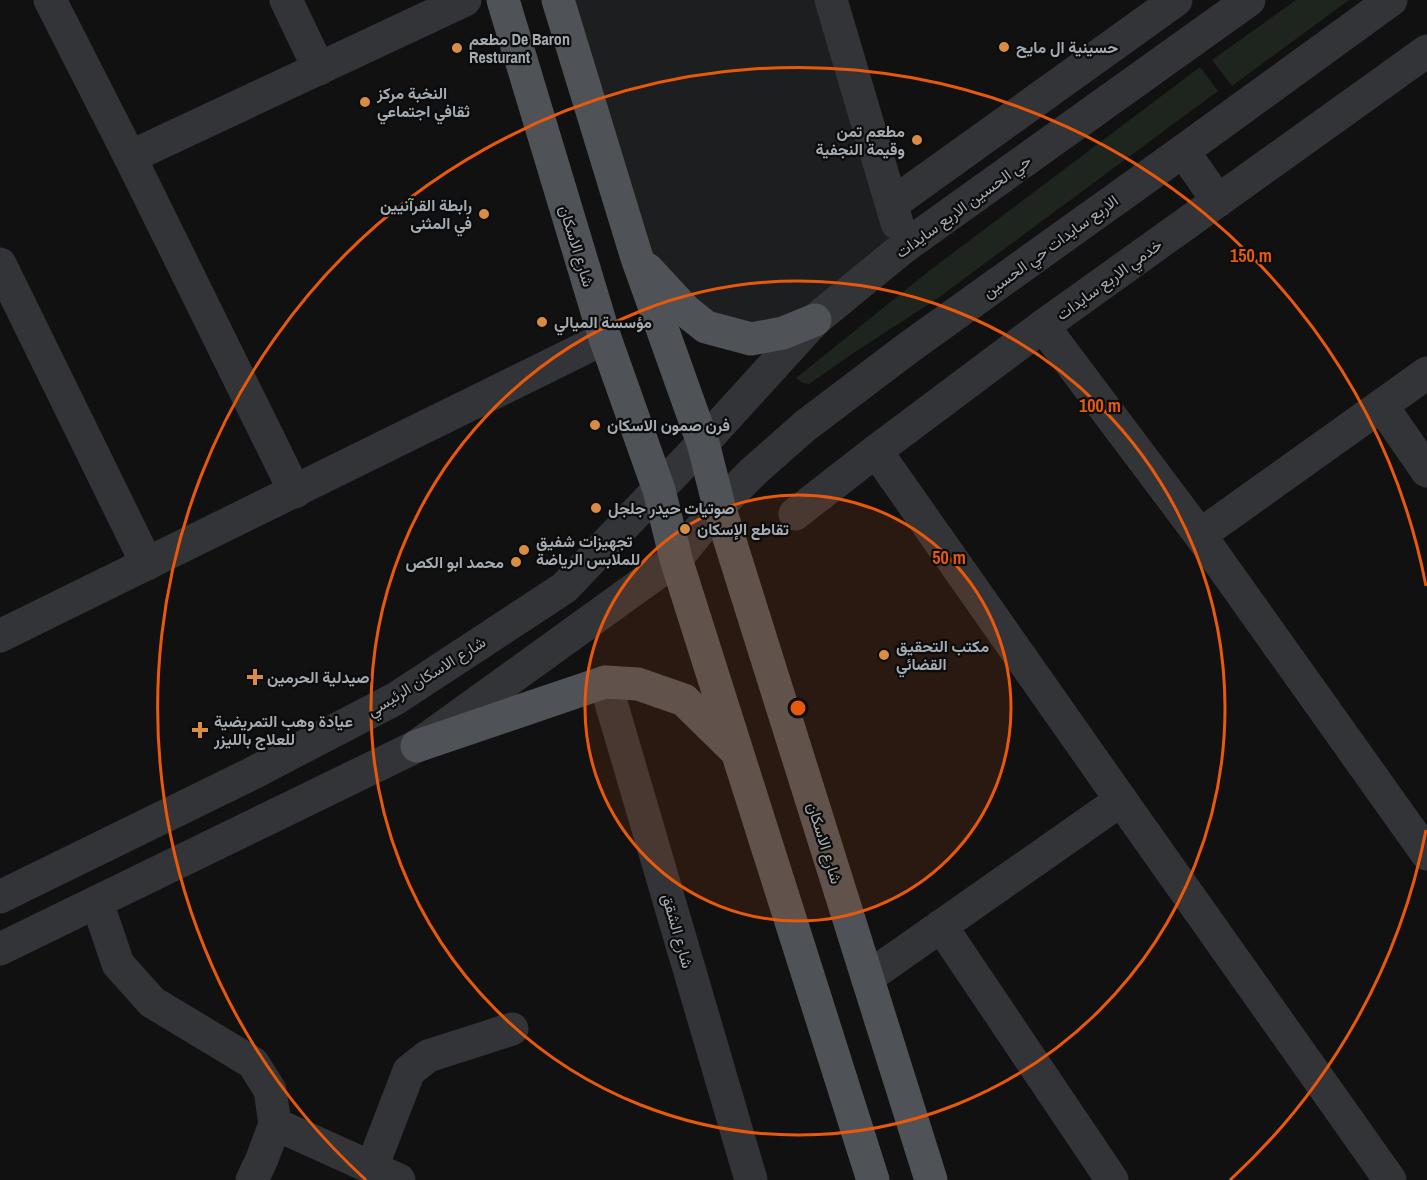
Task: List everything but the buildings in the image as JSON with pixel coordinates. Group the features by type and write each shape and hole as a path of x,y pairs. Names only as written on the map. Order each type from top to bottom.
{"main road":[{"name":"شارع الاسكان","path":"503,0 605,338 659,490 676,559"},
{"path":"558,0 637,258 703,443"},
{"path":"637,258 686,311 705,327 751,339 783,333 814,320"},
{"name":"شارع الاسكان","path":"703,443 719,506 931,1180"},
{"path":"676,559 873,1180"},
{"path":"417,746 605,682 638,684 684,700 738,752"}],"street":[{"path":"50,0 295,492"},
{"path":"286,0 320,69"},
{"path":"130,157 465,0"},
{"path":"892,204 1176,0"},
{"name":"حي الحسين الاربع سايدات","path":"703,443 814,320 904,247 1250,0"},
{"name":"الاربع سايدات حي الحسين","path":"417,746 676,559 719,506 805,426 899,355 1391,0"},
{"path":"834,1 904,247"},
{"name":"خدمي الاربع سايدات","path":"795,514 1044,326 1427,51"},
{"path":"1065,81 1088,115"},
{"path":"1183,151 1218,201"},
{"path":"0,264 147,564"},
{"path":"1044,326 1200,535 1427,854"},
{"path":"0,636 605,338"},
{"path":"1200,535 1427,373"},
{"path":"1382,406 1427,471"},
{"name":"شارع الاسكان الرئيسي","path":"0,897 253,773 395,699 564,588 703,443"},
{"path":"876,451 1390,1180"},
{"name":"شارع الشقق","path":"605,682 751,1180"},
{"path":"0,949 417,746"},
{"path":"867,978 1120,800"},
{"path":"97,902 118,964 152,1002 253,1063 270,1090 275,1124 252,1180"},
{"path":"941,926 1112,1180"},
{"path":"275,1124 386,1174 409,1071 428,1056 512,1029"}],"shaded area":[{"path":"563,0 822,0 892,248 805,318 758,332 714,325 644,256"},
{"path":"1296,0 1349,0 1232,86 1212,60"},
{"path":"1200,67 1218,91 938,298 809,384 796,378 929,271"}],"place":[{"name":"حسينية ال مايح","path":"1004,47"},
{"name":"مطعم De Baron Resturant","path":"457,48"},
{"name":"النخبة مركز ثقافي اجتماعي","path":"365,102"},
{"name":"مطعم تمن وقيمة النجفية","path":"917,140"},
{"name":"رابطة القرآنيين في المثنى","path":"484,214"},
{"name":"مؤسسة الميالي","path":"542,322"},
{"name":"فرن صمون الاسكان","path":"595,425"},
{"name":"صوتيات حيدر جلجل","path":"596,508"},
{"name":"تقاطع الإسكان","path":"685,529"},
{"name":"تجهيزات شفيق للملابس الرياضة","path":"524,550"},
{"name":"محمد ابو الكص","path":"516,562"},
{"name":"مكتب التحقيق القضائي","path":"884,655"},
{"name":"صيدلية الحرمين","path":"255,677"},
{"name":"عيادة وهب التمريضية للعلاج بالليزر","path":"200,730"}]}
